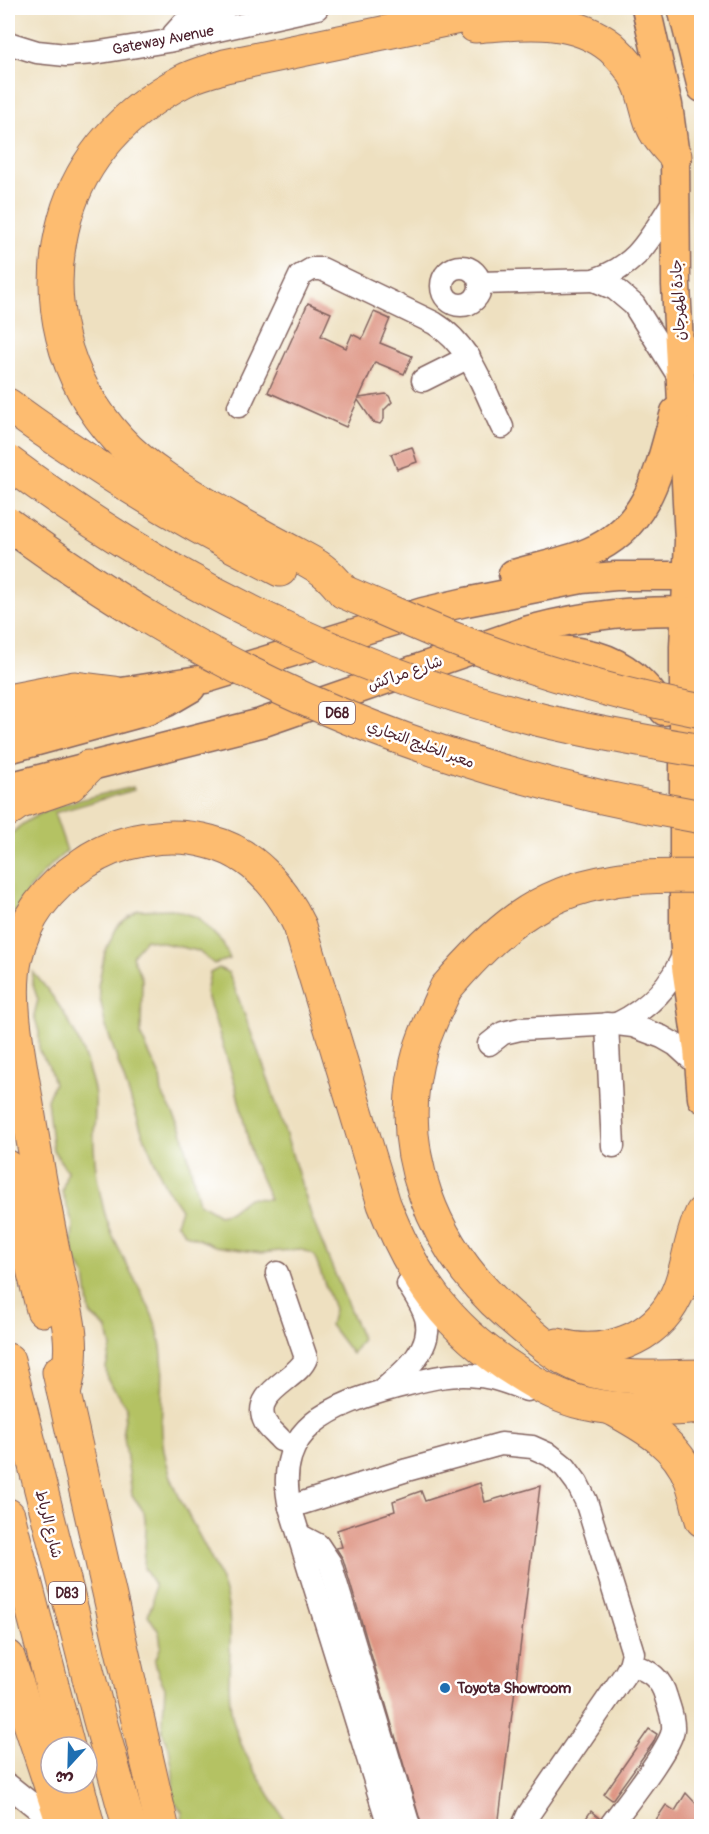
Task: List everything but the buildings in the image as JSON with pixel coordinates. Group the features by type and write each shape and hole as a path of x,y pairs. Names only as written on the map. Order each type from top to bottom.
{"highway":[{"path":"344,592 323,570 231,519 154,469 120,442 93,408 73,370 60,330 55,287 58,244 70,203 89,164 115,130 147,102 184,80 225,66 502,8"},
{"path":"395,30 539,22 573,26 610,47 629,67 639,83 656,132 675,156"},
{"path":"8,405 113,478 190,524 311,585 344,592 497,655 613,690 702,711"},
{"path":"8,462 108,532 188,580 273,624 360,661 450,693 541,720 693,755"},
{"name":"معبر الخليج التجاري","path":"8,524 75,572 157,623 242,669 330,710 420,745 512,775 605,799 702,817"},
{"path":"8,701 75,688 115,693"},
{"path":"8,810 18,803 70,785 88,767"},
{"path":"18,1051 13,980 16,956 35,910 69,872 90,858 119,846 149,839 180,837 211,842 235,852 256,865 274,883 289,903 300,926 370,1162 399,1243 434,1298 455,1323 478,1345 504,1364 531,1381 582,1403 612,1408 702,1407"},
{"path":"702,876 610,880 571,891 535,907 502,929 446,988 421,1048 414,1080 412,1113 419,1178 430,1209 461,1266 482,1291 549,1350 586,1369 629,1376 702,1376"},
{"path":"8,1013 18,1051 55,1262 70,1326 72,1349 70,1372 64,1394"},
{"path":"8,1167 64,1394 162,1827"},
{"path":"529,1332 570,1348 590,1350 619,1345 647,1330 663,1316 676,1297 684,1275 690,1244 702,1213"},
{"name":"شارع الرباط","path":"8,1360 129,1827"},
{"path":"612,1408 655,1433 672,1448 692,1480 702,1520"},
{"name":"D83","path":"8,1515 65,1735"},
{"path":"8,1657 64,1827"},
{"path":"80,1795 88,1827"}],"main road":[{"name":"جادة المهرجان","path":"646,8 668,105 675,156 676,285 689,541 695,576 693,755 685,951 702,1098"},
{"path":"682,8 702,88"},
{"path":"466,602 503,578 588,553 609,541 628,526 638,514 652,489 682,384"},
{"path":"8,721 115,693 205,679 423,612 466,602 582,579 616,576 695,576"},
{"name":"شارع مراكش","path":"8,787 261,723 529,630 589,616 650,610 694,612"},
{"path":"467,652 572,650 592,653 610,660 627,670 654,696 693,755"},
{"path":"8,749 147,711 205,679"}],"street":[{"path":"168,41 184,23 225,8"},
{"name":"Gateway Avenue","path":"8,43 37,52 66,55 94,53 168,41 317,8"},
{"path":"480,283 594,280 616,272 641,251 675,199"},
{"path":"464,267 475,272 480,283 478,296 468,304 462,305 450,301 442,284 444,278 452,269 464,267"},
{"path":"239,406 300,276 317,268 327,270 434,323 450,334 469,357 502,427"},
{"path":"594,280 615,289 634,305 682,384"},
{"path":"434,323 450,301"},
{"path":"423,380 469,357"},
{"path":"612,1024 632,1016 655,999 673,977 685,951"},
{"path":"612,1024 613,1146"},
{"path":"489,1044 503,1034 519,1029 612,1024 633,1026 676,1045 699,1066"},
{"path":"380,1392 413,1362 426,1340 428,1329 426,1317 402,1270 398,1257 399,1243"},
{"path":"277,1273 306,1358 303,1366 268,1394 263,1406 265,1421 281,1440"},
{"path":"389,1827 299,1535 281,1488 277,1453 281,1440 298,1418 310,1411 433,1377 463,1375 497,1379 528,1390 560,1395"},
{"path":"290,1507 287,1482 291,1457 306,1430 333,1406"},
{"path":"290,1507 486,1447 517,1444 532,1447 550,1455 565,1467 577,1483 585,1501 633,1653 630,1665 528,1815 523,1827"},
{"path":"299,1535 318,1545 330,1563 409,1827"},
{"path":"610,1827 668,1745 673,1728 664,1688 658,1679 640,1667 630,1665"},
{"path":"8,1785 43,1813 56,1827"}],"green space":[{"path":"133,787 134,790 54,813 67,851 32,886 8,928 8,838 19,827 48,810"},
{"path":"172,909 197,917 223,943 230,959 214,964 198,951 146,939 132,956 142,979 141,1036 160,1076 162,1093 182,1130 199,1203 219,1215 230,1212 248,1198 270,1199 253,1161 235,1084 206,992 210,973 219,968 229,973 269,1081 313,1221 362,1339 352,1354 330,1325 334,1309 314,1255 300,1249 261,1253 215,1246 186,1234 176,1223 181,1209 165,1186 142,1132 105,1024 98,986 105,952 118,925 138,910"},
{"path":"33,972 68,1020 86,1060 95,1094 94,1155 106,1219 152,1315 161,1347 162,1425 165,1455 176,1490 217,1572 228,1605 230,1620 229,1684 232,1716 249,1760 287,1826 183,1826 182,1812 173,1799 173,1774 169,1748 162,1731 165,1688 155,1661 161,1646 159,1632 148,1615 153,1601 154,1584 144,1568 146,1528 144,1512 132,1495 123,1429 127,1407 107,1379 106,1367 111,1348 107,1329 90,1314 85,1275 75,1259 72,1241 73,1224 62,1192 67,1171 53,1150 47,1100 54,1083 48,1064 39,1051 39,1032 34,1015 38,1000 32,982"}],"place":[{"name":"Toyota Showroom","path":"445,1688"}]}
